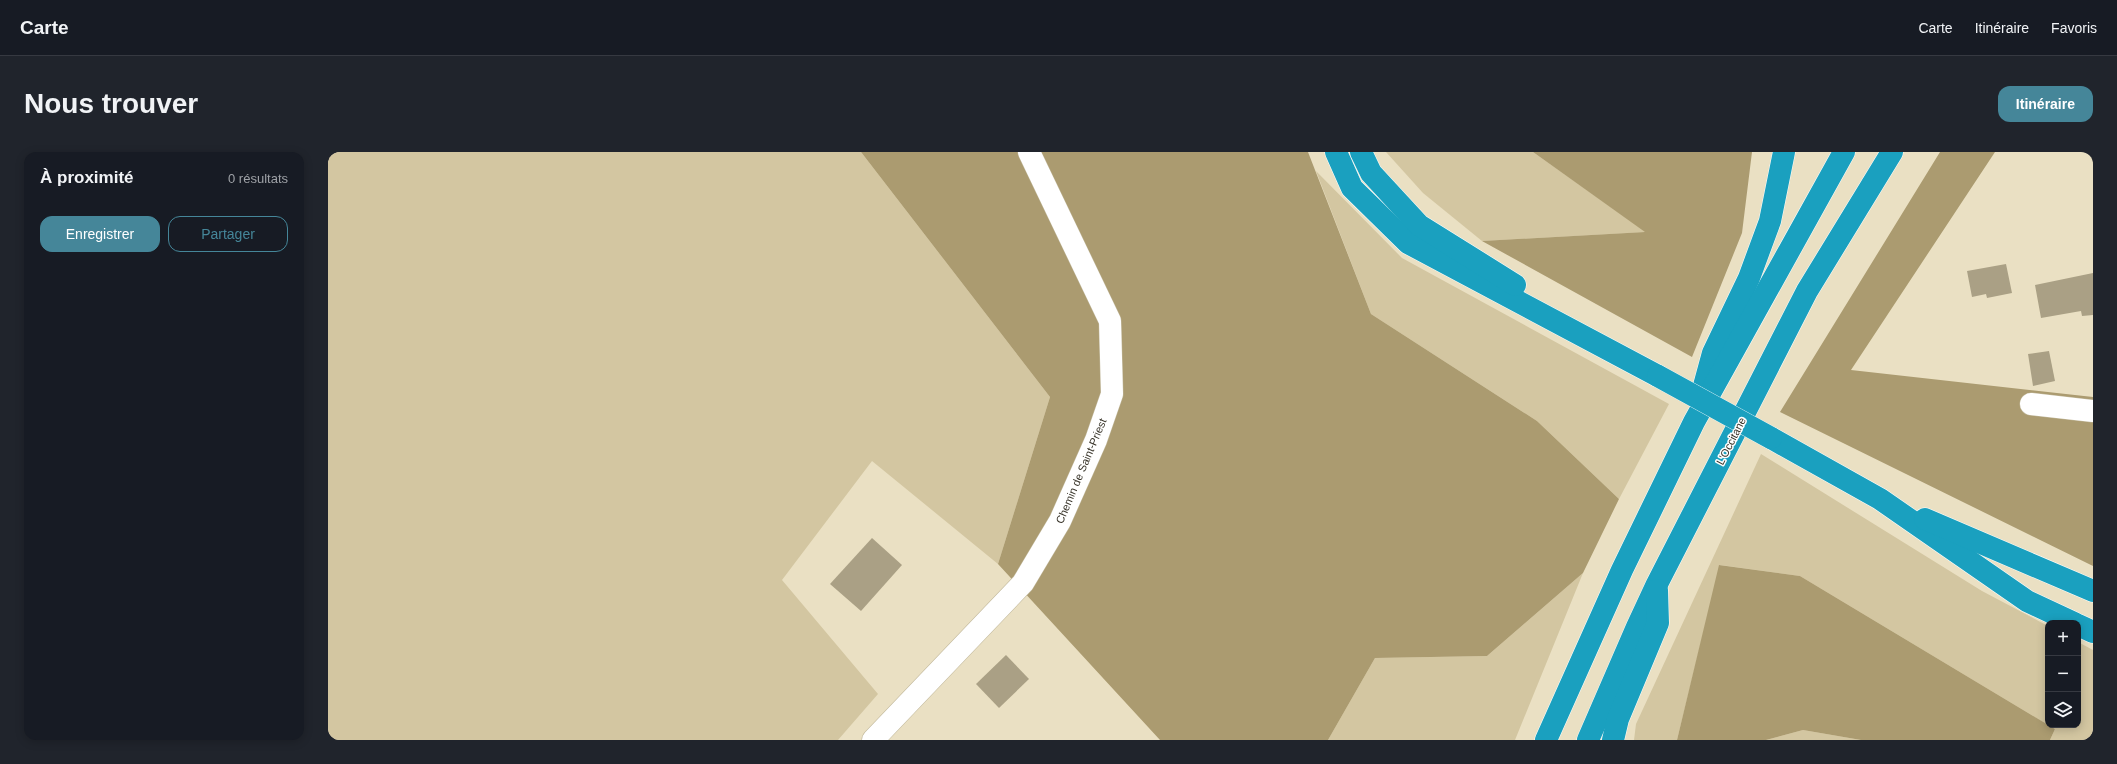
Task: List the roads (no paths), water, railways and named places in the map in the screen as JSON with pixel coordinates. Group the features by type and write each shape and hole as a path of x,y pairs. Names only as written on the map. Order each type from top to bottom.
{"highway":[{"path":"1336,152 1352,188 1408,243 1658,376 1880,499 2027,601 2068,620"},
{"path":"1361,152 1371,173 1420,225 1658,376"},
{"path":"1694,422 1713,353 1749,278 1770,221 1784,152"},
{"path":"1546,740 1622,570 1694,422 1844,152"},
{"name":"L'Occitane","path":"1588,740 1657,584 1807,291 1892,152"},
{"path":"1880,499 2093,591"},
{"path":"1613,740 1618,719 1658,623 1657,584"},
{"path":"2081,626 2093,632"}],"street":[{"name":"Chemin de Saint-Priest","path":"873,740 1023,583 1060,521 1096,440 1112,394 1110,321 1029,152"},
{"path":"2031,404 2093,411"}]}
